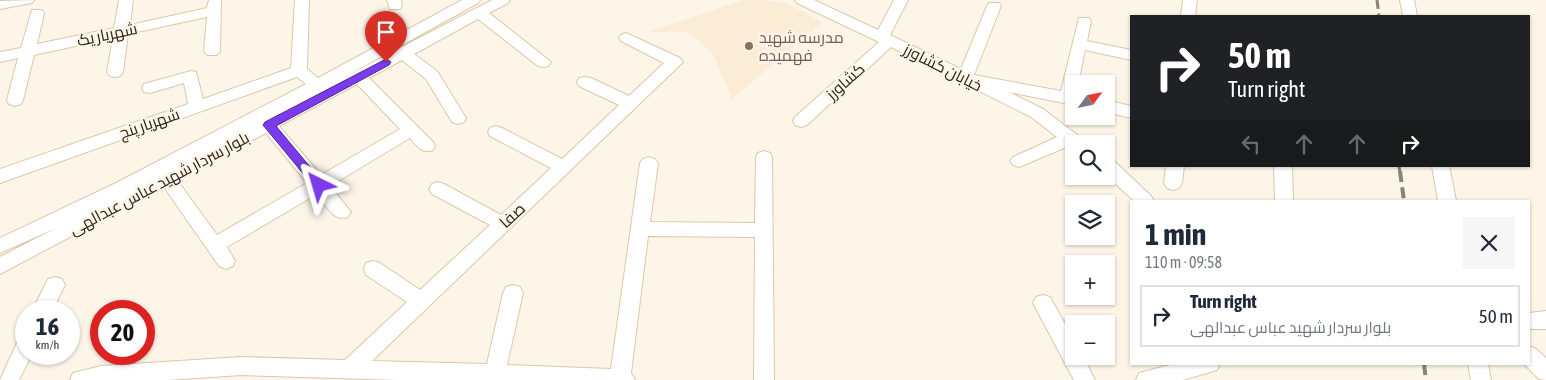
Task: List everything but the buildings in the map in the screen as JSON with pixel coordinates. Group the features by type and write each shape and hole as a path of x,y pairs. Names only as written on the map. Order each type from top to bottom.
{"street":[{"path":"0,6 27,0"},
{"path":"115,72 126,0"},
{"path":"302,0 299,71 317,85"},
{"name":"بلوار سردار شهید عباس عبدالهی","path":"0,246 76,211 317,85 476,6 504,0"},
{"name":"خیابان کشاورز","path":"802,0 1037,113 1066,135"},
{"path":"886,39 901,0"},
{"path":"1188,15 1190,0"},
{"path":"1407,0 1410,15"},
{"path":"212,51 215,5"},
{"name":"شهریار یک","path":"0,57 121,31 215,5"},
{"path":"476,6 543,62"},
{"name":"بلوار سردار شهید عباس عبدالهی","path":"0,266 403,53 476,6"},
{"path":"994,6 965,79 1065,97"},
{"path":"15,100 36,13"},
{"path":"1074,75 1084,20"},
{"name":"صفا","path":"348,369 675,62 626,38"},
{"name":"کشاورز","path":"801,121 886,39"},
{"path":"1079,44 1130,55"},
{"path":"403,53 432,75 458,118"},
{"name":"شهریار پنج","path":"0,176 299,71"},
{"path":"150,88 191,76 196,107"},
{"path":"359,77 427,146"},
{"path":"585,82 631,104"},
{"path":"1115,108 1130,112"},
{"path":"269,125 342,212"},
{"path":"215,245 411,130"},
{"path":"496,132 563,167"},
{"path":"1019,161 1065,144"},
{"path":"764,156 764,380"},
{"path":"620,380 649,163"},
{"path":"1283,167 1284,200"},
{"path":"1440,167 1447,200"},
{"path":"1115,173 1144,200"},
{"path":"167,178 226,261"},
{"path":"438,189 503,224"},
{"path":"640,229 764,230"},
{"path":"373,270 421,301"},
{"path":"48,300 55,285"},
{"path":"494,374 514,293"},
{"path":"1043,303 1085,380"},
{"path":"1530,321 1546,320"},
{"path":"1530,356 1546,372"},
{"path":"9,380 16,365"},
{"path":"1146,380 1206,365"},
{"path":"1478,365 1481,380"},
{"path":"80,380 101,376 129,377 241,366 318,374 348,369 625,380"}],"shaded area":[{"name":"مدرسه شهید فهمیده","path":"744,0 765,0 788,4 822,22 732,99 713,54 695,37 687,32 647,32"}],"railway":[{"path":"1377,0 1379,15"},
{"path":"1399,167 1400,173"},
{"path":"1400,171 1404,200"},
{"path":"1424,365 1426,380"}],"place":[{"name":"مدرسه شهید فهمیده","path":"749,46"}],"route":[{"path":"319,185 269,125 386,62"}]}
